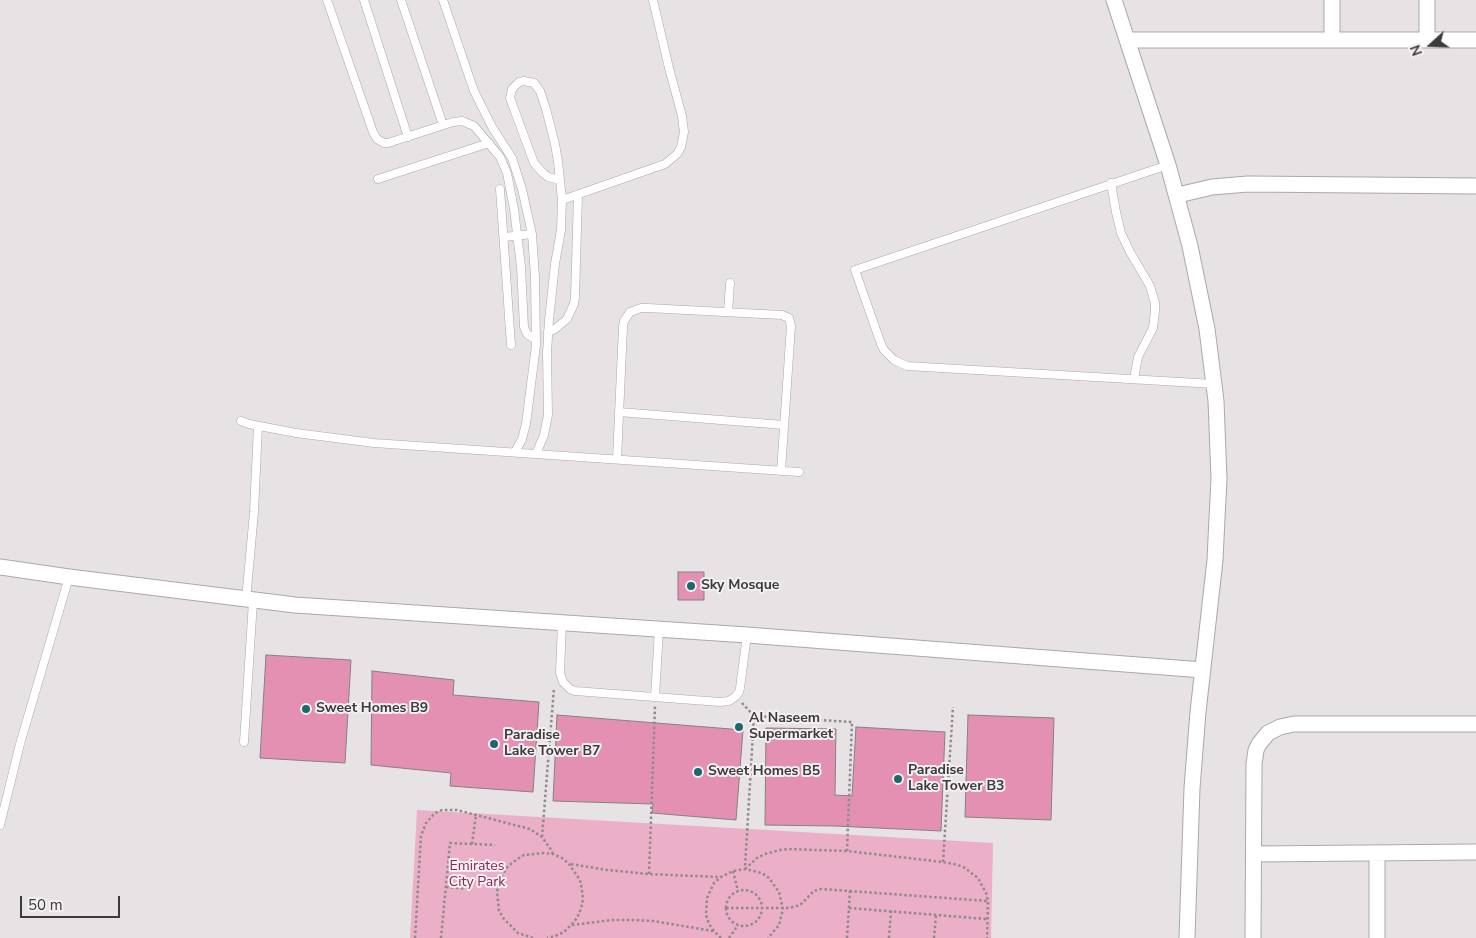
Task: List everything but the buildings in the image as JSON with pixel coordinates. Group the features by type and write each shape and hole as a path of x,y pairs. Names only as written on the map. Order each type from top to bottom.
{"street":[{"path":"1114,0 1178,195 1201,296 1214,384 1219,479 1213,585 1192,788 1187,938"},
{"path":"1332,0 1332,40"},
{"path":"1427,40 1428,0"},
{"path":"1127,40 1476,40"},
{"path":"1178,195 1212,187 1248,184 1476,186"},
{"path":"0,567 250,600 356,610 747,635 1203,670"},
{"path":"1253,938 1255,757 1259,744 1268,733 1274,729 1294,724 1476,724"},
{"path":"1254,854 1476,852"},
{"path":"1377,853 1377,938"}],"lane":[{"path":"327,0 375,136 380,142 388,143 457,121 466,122 474,126 500,157 507,173 517,236 525,331 535,339"},
{"path":"364,0 408,137"},
{"path":"401,0 443,125"},
{"path":"443,0 474,90 492,127 512,158 522,189 532,234 535,296 534,353 525,431 515,452"},
{"path":"562,200 665,164 677,154 681,147 684,132 682,116 653,0"},
{"path":"536,454 544,435 548,415 548,332 561,230 562,200 560,180 556,144 540,91 534,83 529,81 519,82 512,89 510,98 534,163 548,177 560,180"},
{"path":"378,179 489,143"},
{"path":"1168,165 855,270 881,344 889,355 900,363 915,366 1214,384"},
{"path":"1111,184 1121,233 1150,286 1155,302 1153,328 1138,357 1134,379"},
{"path":"500,189 511,345"},
{"path":"548,332 567,319 574,304 578,194"},
{"path":"504,237 532,234"},
{"path":"728,312 730,284"},
{"path":"523,296 535,296"},
{"path":"617,459 622,327 630,312 646,308 782,315 786,316 790,322 781,471"},
{"path":"534,353 547,353"},
{"path":"619,412 784,425"},
{"path":"241,421 296,433 374,443 799,472"},
{"path":"244,742 258,426"},
{"path":"0,825 20,744 68,577"},
{"path":"562,623 560,673 562,682 575,691 724,702 736,696 740,688 747,635"},
{"path":"655,697 659,629"}],"path":[{"path":"542,837 555,681 560,673"},
{"path":"736,696 754,716 852,722 847,851"},
{"path":"649,874 655,697"},
{"path":"944,862 953,706"},
{"path":"745,869 754,716"},
{"path":"415,938 421,836 426,823 435,813 442,810 457,810 530,829 542,837 553,854"},
{"path":"472,844 476,815"},
{"path":"441,938 450,842 495,845"},
{"path":"745,869 764,854 780,850 847,851 958,865 972,873 982,885 988,901 987,938"},
{"path":"533,938 518,933 510,927 499,911 497,892 499,882 508,866 524,855 543,853 553,854 569,864 580,880 582,899 581,909 571,925 564,932 547,938"},
{"path":"569,864 607,870 683,877 721,877"},
{"path":"721,938 714,931 706,915 707,898 710,890 721,877 733,871 745,869 762,873 769,878 779,892 783,909 778,925 768,938"},
{"path":"733,871 738,891"},
{"path":"446,887 472,889"},
{"path":"726,908 783,909 794,907 814,891 821,889 988,901"},
{"path":"744,890 754,893 762,908 758,918 749,925 738,925 729,918 726,908 729,897 738,891 744,890"},
{"path":"847,938 850,890"},
{"path":"849,908 987,919"},
{"path":"889,938 891,911"},
{"path":"934,938 936,915"},
{"path":"571,925 598,921 632,920 653,921 714,931"},
{"path":"730,938 738,925"}],"green space":[{"name":"Emirates City Park","path":"417,810 993,843 991,938 410,938"}],"place":[{"name":"Sky Mosque","path":"691,586"},
{"name":"Sweet Homes B9","path":"306,709"},
{"name":"Al Naseem Supermarket","path":"739,727"},
{"name":"Paradise Lake Tower B7","path":"494,744"},
{"name":"Sweet Homes B5","path":"698,772"},
{"name":"Paradise Lake Tower B3","path":"898,779"}]}
